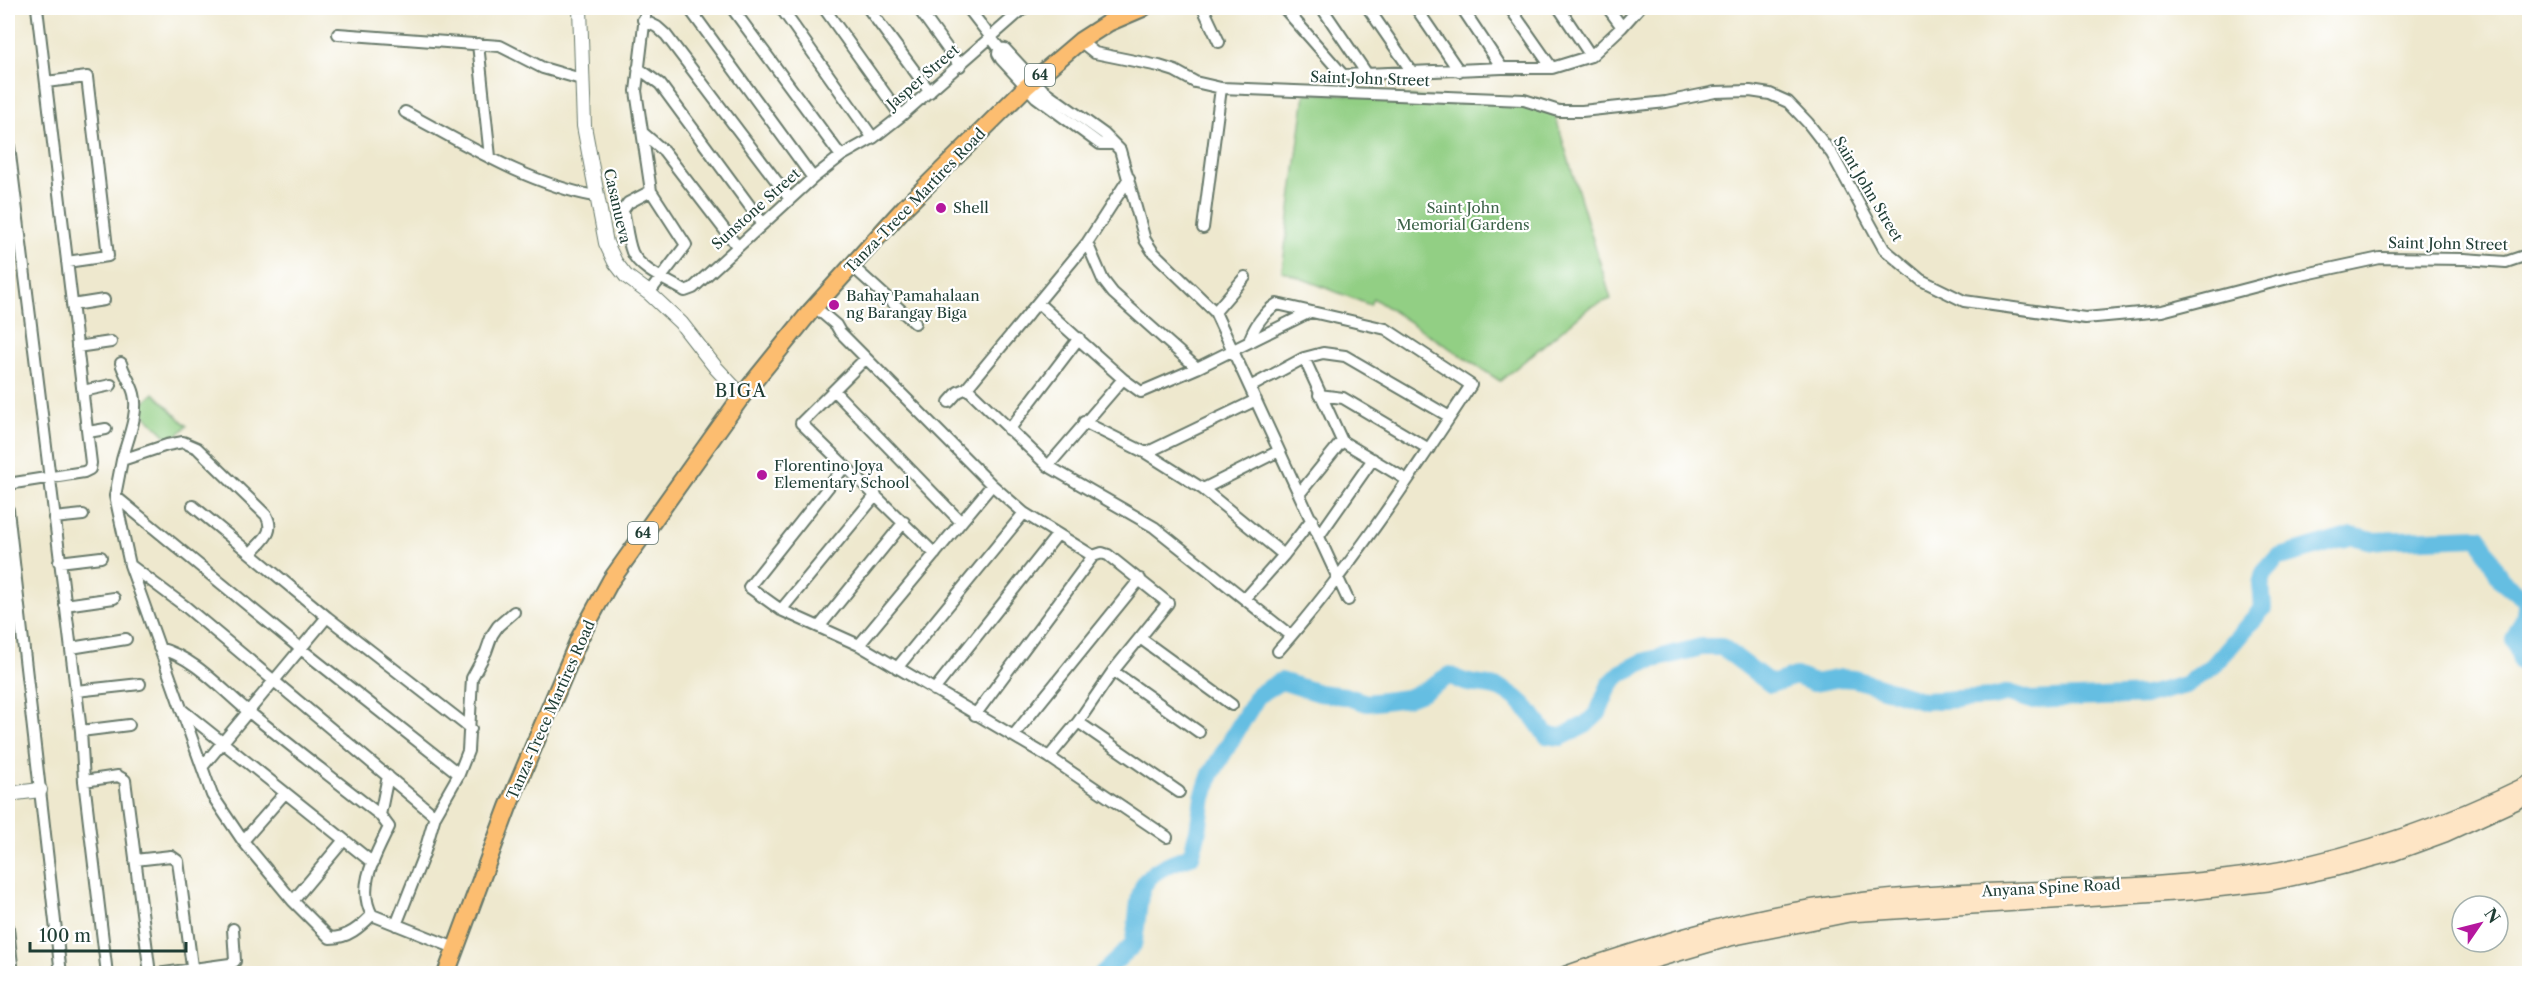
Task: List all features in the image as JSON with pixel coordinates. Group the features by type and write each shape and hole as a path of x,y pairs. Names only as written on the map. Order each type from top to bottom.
{"main road":[{"name":"Tanza-Trece Martires Road","path":"446,974 508,807 580,637 617,571 742,396 813,310 904,208 1030,84 1080,41 1108,23 1143,8"},
{"name":"Anyana Spine Road","path":"1566,974 1663,942 1727,926 1850,902 1923,895 2189,881 2265,872 2307,864 2390,842 2443,823 2529,783"},
{"name":"Anyana Spine Road","path":"1606,974 1730,938 1849,914 2188,892 2268,883 2393,853 2445,834 2529,795"}],"street":[{"path":"8,484 90,469 91,463 37,8"},
{"name":"Casanueva","path":"580,8 584,126 606,243 615,262 627,276 681,322 716,368 742,396"},
{"path":"646,8 636,91 651,191 686,245 649,293"},
{"path":"688,8 813,178"},
{"path":"732,8 841,156"},
{"path":"781,8 873,138"},
{"path":"824,8 901,116"},
{"path":"868,8 930,92"},
{"path":"918,8 960,66"},
{"path":"968,8 999,48 998,54 1030,84 1036,97 1100,144 1113,144 1120,150 1129,178 1134,206 1149,247 1215,312 1348,600"},
{"name":"Jasper Street","path":"873,138 930,92 1024,8"},
{"path":"1203,8 1219,42"},
{"path":"1284,8 1343,75 1552,68 1591,56 1639,8"},
{"path":"1322,8 1367,74"},
{"path":"1368,8 1412,72"},
{"path":"1416,8 1459,71"},
{"path":"1462,8 1502,68"},
{"path":"1510,8 1552,68"},
{"path":"1559,8 1591,56"},
{"path":"1608,8 1622,27"},
{"path":"643,20 666,35 789,199"},
{"path":"338,34 500,46 543,68 581,79"},
{"name":"Saint John Street","path":"1080,41 1095,53 1160,66 1195,82 1221,88 1524,100 1559,111 1582,111 1666,102 1715,92 1750,91 1770,94 1788,102 1832,154 1884,249 1921,280 1964,301 2085,318 2162,311 2292,277 2380,258 2506,262 2529,254"},
{"path":"478,44 490,158"},
{"path":"638,68 660,84 762,224"},
{"path":"46,82 87,77 107,244 108,256 67,262"},
{"path":"1203,228 1221,88"},
{"path":"405,112 490,158 567,191 596,196"},
{"path":"643,133 664,152 737,246"},
{"path":"8,138 81,731 84,781 107,974"},
{"name":"Sunstone Street","path":"662,278 685,291 693,288 813,178 841,156 873,138"},
{"path":"949,402 960,390 967,388 1087,243 1129,178"},
{"path":"651,191 628,203 623,210 632,252 639,261 662,278"},
{"path":"1087,243 1103,280 1113,293 1197,368"},
{"path":"852,266 915,323"},
{"path":"1215,312 1245,277"},
{"path":"72,305 104,300"},
{"path":"1038,303 1123,379 1141,392 1197,368 1310,312"},
{"path":"1249,342 1252,331 1277,304 1386,329 1471,385 1429,449 1338,577 1278,651"},
{"path":"813,310 831,330 840,332 992,485 1024,513 1093,556"},
{"path":"1008,430 1079,338"},
{"path":"77,347 111,342"},
{"path":"1250,387 1304,358 1323,353 1345,356 1450,417"},
{"path":"866,358 801,423 935,554"},
{"path":"1304,358 1342,441 1407,480"},
{"path":"121,363 135,398 115,496 130,565 212,795 243,841 293,901 330,938 339,938 348,934 372,915"},
{"path":"1048,466 1123,379"},
{"path":"83,391 111,385"},
{"path":"967,388 1008,430 1048,466 1154,526 1291,636"},
{"path":"834,391 961,522"},
{"path":"1319,395 1343,398 1429,449"},
{"path":"1146,453 1256,400"},
{"path":"1084,422 1146,453 1203,489 1284,555"},
{"path":"88,432 106,429"},
{"path":"1300,494 1342,441"},
{"path":"122,460 183,442 197,448 266,515 271,524 271,529 250,553"},
{"path":"1203,489 1279,451"},
{"path":"1319,536 1373,459"},
{"path":"845,466 749,587 781,610 859,645 1049,757 1167,837"},
{"path":"859,645 992,485"},
{"path":"781,610 876,495"},
{"path":"115,496 301,649 459,774"},
{"path":"194,506 327,617 471,729"},
{"path":"897,668 1024,513"},
{"path":"54,518 84,515"},
{"path":"8,517 61,974"},
{"path":"1245,599 1312,519"},
{"path":"819,627 904,522"},
{"path":"934,690 1057,535"},
{"path":"975,715 1093,556 1102,553 1108,555 1168,603 1113,671 1078,722 1049,757"},
{"path":"59,562 101,557"},
{"path":"130,565 186,607 435,816"},
{"path":"1013,736 1140,579"},
{"path":"65,605 114,598"},
{"path":"396,925 424,854 435,816 459,774 468,752 472,678 492,635 498,626 514,612"},
{"path":"203,766 327,617"},
{"path":"1140,638 1232,705"},
{"path":"71,648 126,639"},
{"path":"159,648 175,652 189,662 248,712 380,815 389,827 373,863 365,896 372,915 455,948"},
{"path":"1113,671 1199,732"},
{"path":"76,690 140,684"},
{"path":"182,710 373,863"},
{"path":"1078,722 1179,792"},
{"path":"81,731 129,725"},
{"path":"84,781 118,776 125,780 150,974"},
{"path":"380,815 388,776"},
{"path":"8,795 40,790"},
{"path":"243,841 285,793"},
{"path":"293,901 344,840"},
{"path":"135,860 171,856 178,861 193,971"},
{"path":"157,974 193,971 230,964 235,961 233,929"},
{"path":"8,934 13,974"}],"green space":[{"name":"Saint John Memorial Gardens","path":"1305,93 1520,101 1555,115 1611,299 1590,307 1500,381 1373,298 1370,305 1282,271"},
{"path":"154,393 187,426 171,441 138,408"}],"waterway":[{"path":"1102,974 1133,945 1142,888 1148,879 1171,863 1191,856 1198,831 1203,797 1211,774 1258,695 1281,681 1319,693 1345,696 1367,703 1407,698 1450,675 1467,683 1495,687 1511,694 1525,706 1546,735 1561,737 1585,725 1598,713 1610,684 1621,673 1643,662 1701,647 1722,647 1771,684 1796,676 1814,683 1841,678 1855,679 1924,701 1993,697 2009,693 2031,700 2147,695 2185,685 2213,666 2263,608 2261,584 2264,573 2277,558 2352,536 2373,541 2479,537 2501,580 2527,601 2524,618 2514,639 2522,662 2530,669"}],"place":[{"name":"Shell","path":"941,208"},
{"name":"Bahay Pamahalaan ng Barangay Biga","path":"834,305"},
{"name":"Florentino Joya Elementary School","path":"762,475"}],"district":[{"name":"BIGA","path":"741,391"}]}
